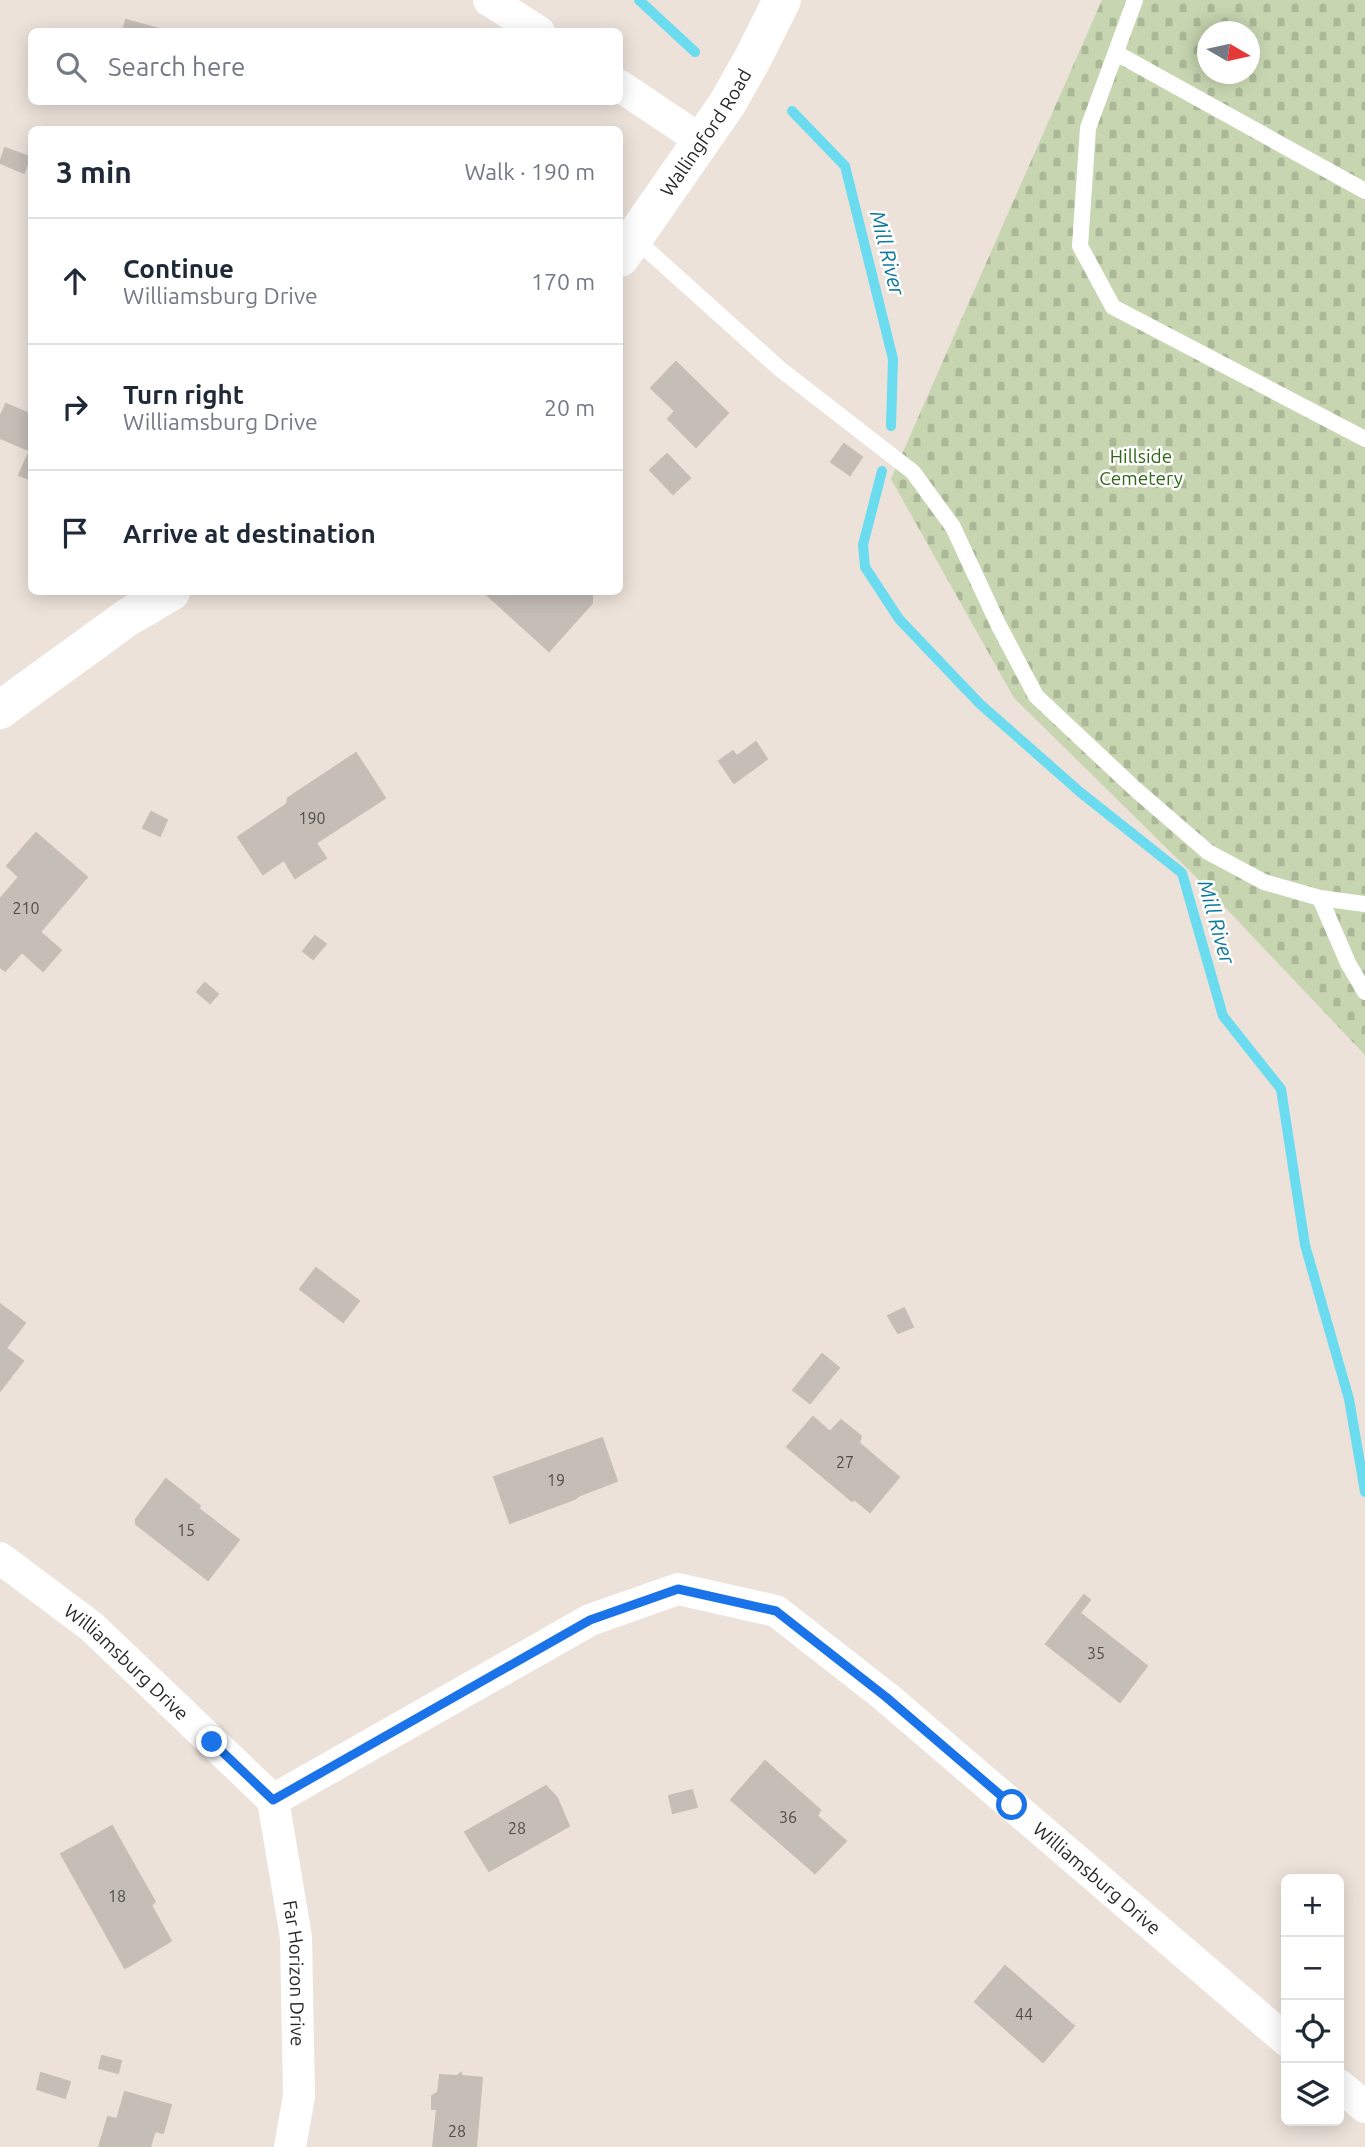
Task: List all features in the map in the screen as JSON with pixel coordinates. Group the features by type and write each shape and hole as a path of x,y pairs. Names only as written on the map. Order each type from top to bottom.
{"street":[{"path":"489,0 532,28"},
{"name":"Wallingford Road","path":"627,248 727,104 782,0"},
{"path":"623,88 702,141"},
{"path":"0,710 128,617 166,595"},
{"name":"Williamsburg Drive","path":"0,1558 92,1627 273,1800 590,1620 678,1589 776,1611 886,1697 1281,2036"},
{"name":"Far Horizon Drive","path":"273,1800 296,1937 299,2096 290,2147"},
{"path":"1344,2089 1365,2107"}],"lane":[{"path":"1135,0 1088,128 1080,246 1113,307 1365,439"},
{"path":"1116,53 1365,191"},
{"path":"627,248 913,472 953,527 998,624 1036,696 1133,788 1208,852 1264,882 1320,898 1365,904"},
{"path":"1320,898 1348,963 1365,992"}],"green space":[{"name":"Hillside Cemetery","path":"1102,0 1365,0 1365,1055 1200,881 1014,698 891,479"}],"building":[{"path":"126,20 156,28 124,28"},
{"path":"5,148 28,156 24,173 0,163"},
{"path":"676,362 728,413 696,447 668,419 675,411 651,388"},
{"path":"6,404 28,413 28,450 0,438 0,417"},
{"path":"844,444 862,457 850,475 831,462"},
{"path":"667,454 690,478 673,494 650,470"},
{"path":"28,455 28,478 19,475"},
{"path":"487,595 592,595 592,603 549,651"},
{"path":"756,742 767,759 734,783 719,761 733,751 737,756"},
{"path":"356,753 385,798 316,843 326,858 295,878 284,860 263,874 238,837 287,804 288,798"},
{"path":"151,812 167,820 160,836 143,828"},
{"path":"36,833 87,877 40,932 61,950 43,971 22,952 5,971 0,967 0,899 19,877 7,866"},
{"path":"315,936 326,944 313,959 303,951"},
{"path":"205,983 218,994 210,1003 197,992"},
{"path":"316,1268 359,1301 343,1322 300,1289"},
{"path":"0,1304 25,1323 6,1348 23,1361 0,1391"},
{"path":"904,1308 913,1327 898,1333 888,1316"},
{"path":"822,1354 839,1368 810,1403 793,1390"},
{"path":"813,1417 830,1432 841,1420 861,1436 859,1443 899,1477 870,1512 854,1499 852,1501 787,1447"},
{"path":"602,1438 617,1481 510,1523 494,1477"},
{"path":"166,1479 239,1540 208,1580 136,1524 136,1519"},
{"path":"1084,1595 1090,1600 1080,1613 1147,1666 1120,1702 1046,1644"},
{"path":"765,1761 820,1810 817,1816 846,1841 815,1873 731,1800"},
{"path":"546,1786 557,1798 569,1826 489,1871 465,1832"},
{"path":"692,1790 697,1807 673,1813 669,1796"},
{"path":"112,1826 155,1902 151,1905 171,1941 125,1968 61,1854"},
{"path":"1005,1966 1074,2026 1043,2062 975,2002"},
{"path":"102,2056 121,2061 118,2073 99,2068"},
{"path":"41,2073 70,2082 65,2098 37,2089"},
{"path":"461,2073 462,2076 482,2078 476,2147 433,2147 437,2109 432,2109 432,2096 438,2092 440,2075 457,2076"},
{"path":"125,2092 171,2105 163,2133 155,2131 150,2147 99,2147 108,2117 117,2119"}],"waterway":[{"name":"Mill River","path":"639,0 695,52"},
{"name":"Mill River","path":"792,111 845,166 893,359 891,426"},
{"name":"Mill River","path":"882,471 863,545 865,567 899,619 980,704 1080,792 1182,873 1223,1016 1281,1089 1305,1245 1349,1399 1365,1492"}],"route":[{"path":"212,1742 273,1800 590,1620 678,1589 776,1611 886,1697 1012,1805"}]}
